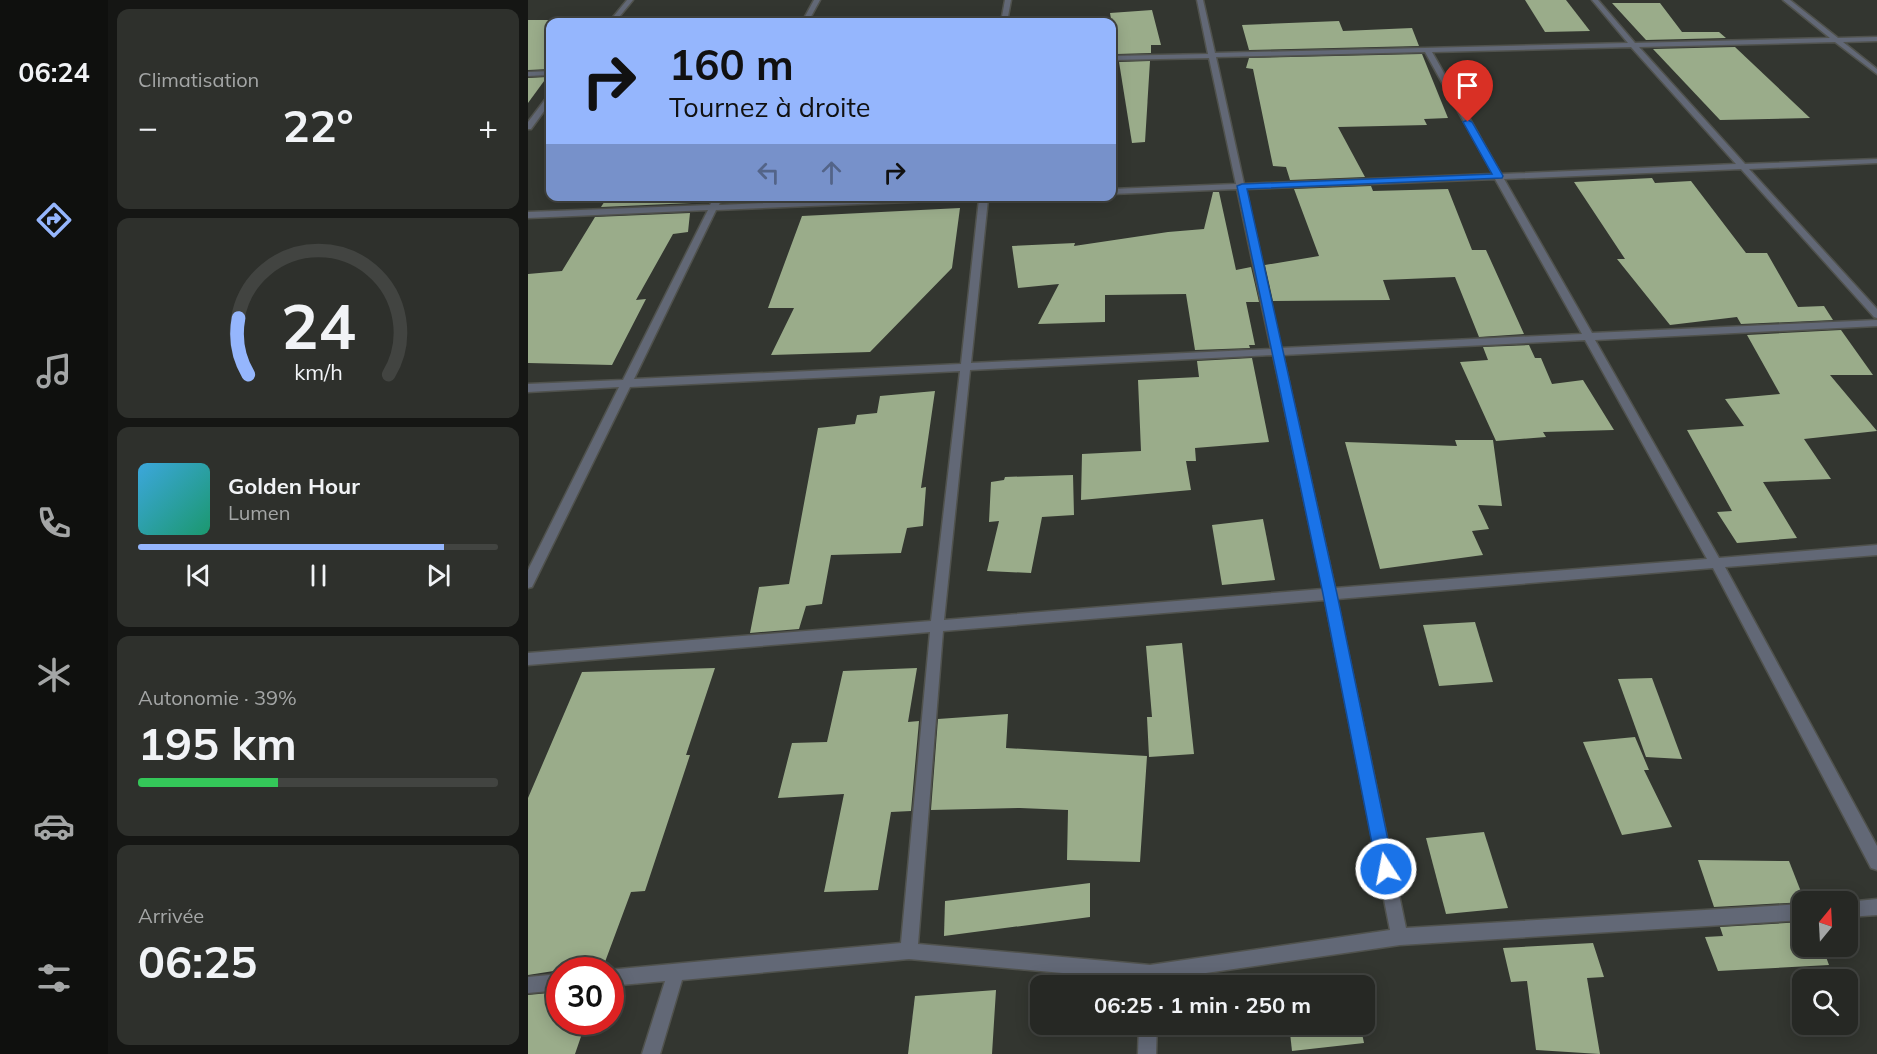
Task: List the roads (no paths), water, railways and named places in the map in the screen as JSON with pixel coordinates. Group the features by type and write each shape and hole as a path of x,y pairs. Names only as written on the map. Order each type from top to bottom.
{"street":[{"path":"615,18 630,0"},
{"path":"807,18 817,0"},
{"path":"1005,18 1008,0"},
{"path":"1200,0 1330,594 1400,937"},
{"path":"1595,0 1877,315"},
{"path":"1786,0 1877,72"},
{"path":"1116,58 1877,39"},
{"path":"1427,50 1716,563 1877,862"},
{"path":"528,74 546,72"},
{"path":"528,127 546,104"},
{"path":"1116,192 1877,161"},
{"path":"528,583 716,201"},
{"path":"528,215 876,201"},
{"path":"909,951 937,626 984,201"},
{"path":"528,388 1877,323"},
{"path":"528,659 1877,550"},
{"path":"1858,908 1877,907"},
{"path":"1174,975 1400,937 1792,913"},
{"path":"624,977 909,951 1116,975"},
{"path":"651,1054 676,972"},
{"path":"528,985 546,983"},
{"path":"1147,1054 1148,1035"}]}
